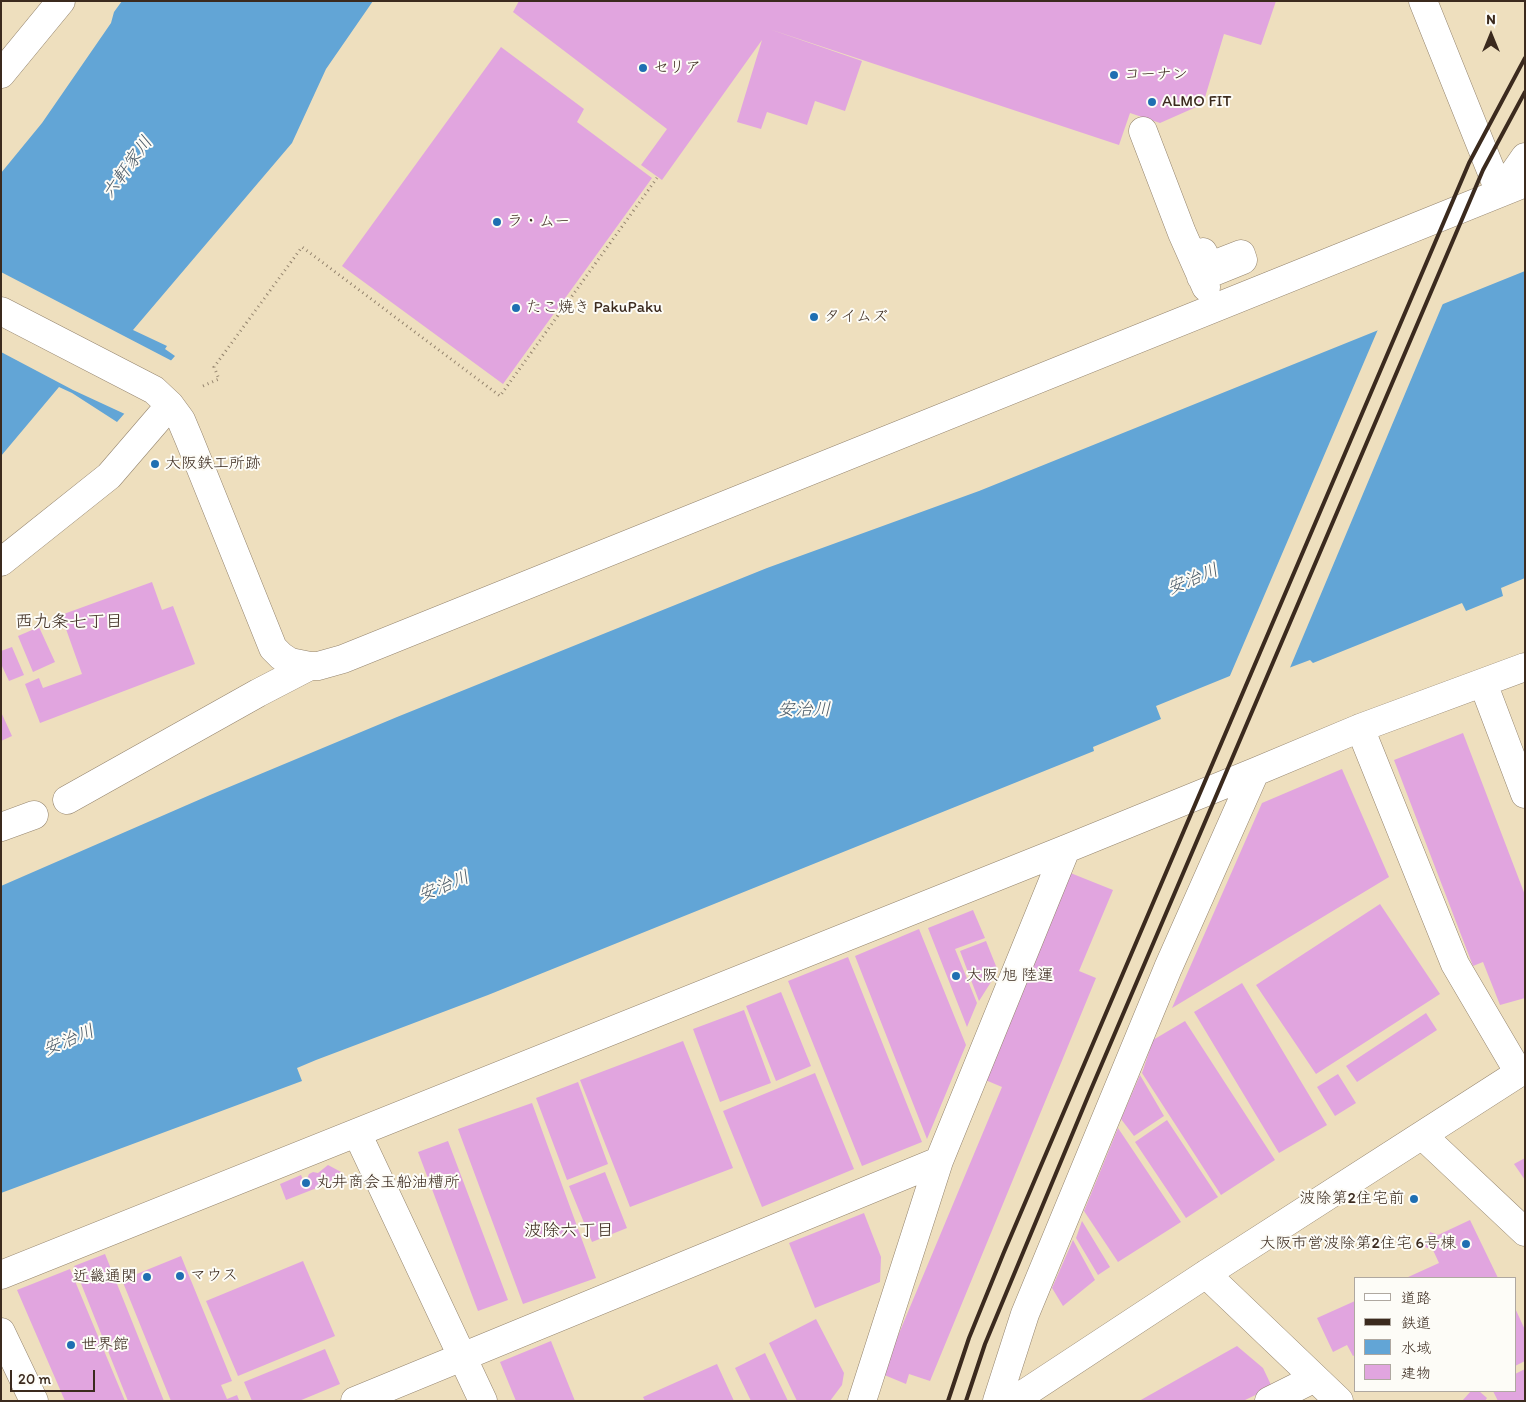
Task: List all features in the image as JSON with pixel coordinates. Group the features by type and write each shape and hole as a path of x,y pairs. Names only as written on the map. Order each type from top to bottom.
{"street":[{"path":"1,74 61,1"},
{"path":"1423,1 1500,193"},
{"path":"1143,131 1203,272"},
{"path":"1500,193 1525,157"},
{"path":"1,311 162,397 181,420 273,648 290,662 310,666 328,664 352,655 1525,182"},
{"path":"1,562 109,476 162,397"},
{"path":"66,800 258,692 310,666"},
{"path":"1,1275 1066,849 1360,728 1525,667"},
{"path":"1483,683 1525,794"},
{"path":"1013,1401 1206,1274 1522,1071 1455,964 1360,728"},
{"path":"997,1401 1025,1314 1168,968 1254,772"},
{"path":"1,827 34,815"},
{"path":"862,1401 939,1161 1066,849"},
{"path":"357,1133 484,1401"},
{"path":"1423,1136 1525,1232"},
{"path":"355,1401 939,1161"},
{"path":"1206,1274 1339,1401"},
{"path":"1,1332 34,1401"},
{"path":"1270,1401 1315,1378"}],"path":[{"path":"203,386 219,379 214,367 302,247 500,396 657,178"}],"water":[{"name":"六軒家川","path":"122,1 373,1 326,69 292,143 133,330 167,346 165,349 175,356 117,422 72,393 59,387 1,456 1,173 42,123 111,23 114,12"},
{"name":"安治川","path":"1525,271 1525,578 1501,588 1503,596 1466,611 1462,603 1313,663 1310,660 1286,669 1279,656 1156,706 1161,719 1093,747 1094,751 488,995 316,1060 297,1068 302,1081 1,1193 1,886 210,795 397,717 767,568 979,491"}],"pier":[{"path":"1,272 174,362 127,415 73,390 1,352"},
{"path":"1444,301 1289,670 1284,671 1278,659 1229,678 1379,327"}],"building":[{"path":"519,1 1276,1 1261,45 1224,34 1203,104 1160,123 1130,113 1119,145 769,29 862,61 845,111 815,101 807,125 767,112 761,129 737,122 762,40 662,180 641,165 667,129 513,12"},
{"name":"ラ・ムー","path":"501,47 584,109 577,122 652,178 503,384 342,266"},
{"path":"152,582 162,610 173,606 195,664 40,723 25,684 39,678 43,688 82,674 61,615"},
{"path":"39,627 55,662 33,672 18,636"},
{"path":"12,647 24,675 9,681 1,664 1,651"},
{"path":"1,712 12,736 1,741"},
{"path":"1463,733 1525,895 1525,998 1500,1005 1483,962 1473,966 1394,760"},
{"path":"1342,769 1389,877 1172,1008 1262,803"},
{"path":"1068,872 1113,890 1079,971 1096,978 930,1381 909,1374 906,1384 882,1374 1002,1087 983,1079"},
{"path":"1380,904 1440,994 1316,1074 1256,985"},
{"name":"大阪 旭 陸運","path":"973,910 985,938 955,949 977,1003 967,1027 928,928"},
{"path":"919,929 966,1045 927,1139 855,956"},
{"path":"986,941 998,971 979,1001 960,951"},
{"path":"848,957 922,1142 862,1166 788,981"},
{"path":"1242,983 1327,1125 1279,1153 1194,1012"},
{"path":"781,992 811,1066 776,1081 746,1006"},
{"path":"744,1010 771,1083 720,1102 693,1029"},
{"path":"1426,1013 1437,1030 1357,1082 1346,1066"},
{"path":"1185,1021 1275,1160 1221,1195 1142,1073 1153,1040"},
{"path":"683,1041 733,1168 630,1207 580,1080"},
{"path":"815,1073 854,1169 762,1207 723,1111"},
{"path":"1338,1074 1356,1103 1335,1116 1317,1087"},
{"path":"1140,1075 1164,1116 1134,1136 1121,1119"},
{"path":"578,1082 608,1164 567,1180 536,1098"},
{"path":"532,1103 596,1278 523,1304 458,1129"},
{"path":"1167,1120 1218,1197 1186,1218 1135,1142"},
{"path":"1118,1128 1181,1222 1118,1262 1084,1211"},
{"path":"448,1141 508,1300 478,1311 418,1152"},
{"path":"1525,1158 1525,1180 1514,1164"},
{"name":"丸井商会玉船油槽所","path":"328,1165 343,1173 345,1177 286,1200 280,1184 301,1175 304,1182 309,1181 307,1179 309,1174 313,1172 318,1173"},
{"path":"605,1172 627,1228 592,1242 569,1186"},
{"path":"864,1213 881,1257 880,1282 815,1308 789,1243"},
{"name":"大阪市営波除第2住宅 6号棟","path":"1470,1220 1498,1277 1408,1277 1439,1263 1433,1250 1425,1247 1430,1232 1438,1235"},
{"path":"1082,1221 1110,1267 1098,1275 1076,1238"},
{"path":"1073,1240 1095,1280 1063,1306 1052,1288"},
{"path":"105,1254 164,1401 128,1401 74,1266"},
{"path":"181,1256 232,1381 221,1385 227,1399 237,1395 239,1400 237,1401 171,1401 122,1280"},
{"path":"303,1261 335,1336 238,1376 206,1301"},
{"name":"世界館","path":"70,1269 125,1401 65,1401 17,1290"},
{"name":"大阪市営波除第2住宅 6号棟","path":"1354,1301 1354,1356 1347,1345 1333,1352 1317,1318"},
{"path":"1516,1310 1525,1330 1525,1361 1516,1366"},
{"path":"816,1319 844,1373 842,1385 830,1401 797,1401 769,1343"},
{"path":"551,1341 575,1401 516,1401 500,1362"},
{"path":"1237,1346 1263,1368 1272,1387 1243,1401 1139,1401"},
{"path":"325,1349 340,1384 299,1401 252,1401 244,1382"},
{"path":"765,1353 788,1401 751,1401 735,1368"},
{"path":"717,1364 734,1401 645,1401 643,1397"},
{"path":"1525,1369 1525,1401 1498,1401 1494,1392 1516,1392 1516,1374"},
{"path":"1470,1392 1480,1392 1487,1398 1485,1401 1462,1401"}],"railway":[{"path":"948,1401 969,1338 1004,1252 1469,163 1525,58"},
{"path":"966,1401 985,1344 1089,1094 1483,170 1525,92"}],"place":[{"name":"セリア","path":"643,68"},
{"name":"コーナン","path":"1114,75"},
{"name":"ALMO FIT","path":"1152,102"},
{"name":"ラ・ムー","path":"497,222"},
{"name":"たこ焼き PakuPaku","path":"516,308"},
{"name":"タイムズ","path":"814,317"},
{"name":"大阪鉄工所跡","path":"155,464"},
{"name":"大阪 旭 陸運","path":"956,976"},
{"name":"丸井商会玉船油槽所","path":"306,1183"},
{"name":"波除第2住宅前","path":"1414,1199"},
{"name":"大阪市営波除第2住宅 6号棟","path":"1466,1244"},
{"name":"マウス","path":"180,1276"},
{"name":"近畿通関","path":"147,1277"},
{"name":"世界館","path":"71,1345"}],"district":[{"name":"西九条七丁目","path":"69,622"},
{"name":"波除六丁目","path":"569,1231"}]}
